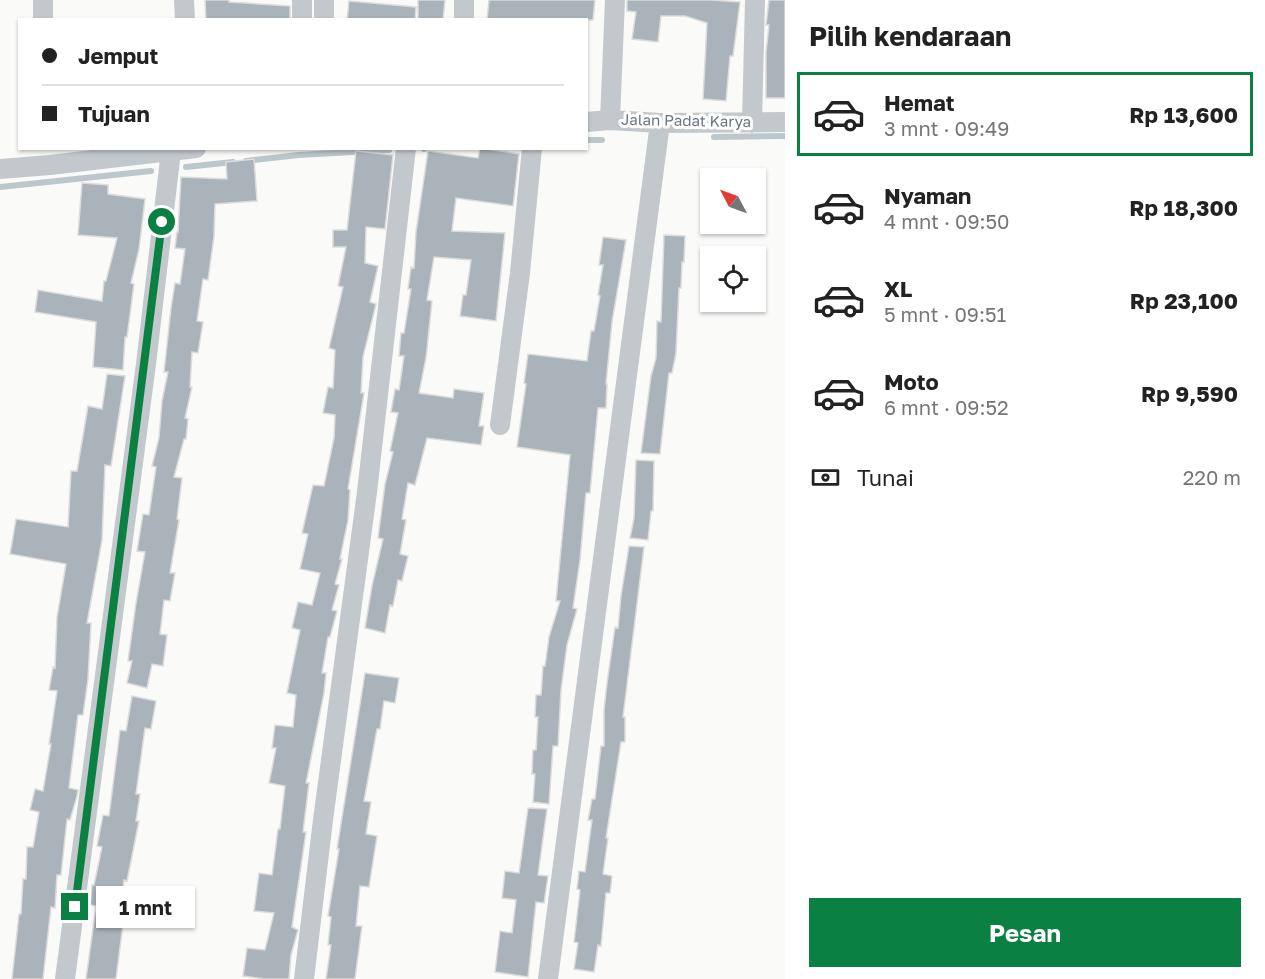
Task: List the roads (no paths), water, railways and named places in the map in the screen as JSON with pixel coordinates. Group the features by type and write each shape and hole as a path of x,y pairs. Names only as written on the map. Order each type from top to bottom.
{"street":[{"path":"43,0 43,18"},
{"path":"184,0 185,18"},
{"path":"302,0 302,18"},
{"path":"324,0 324,18"},
{"path":"464,0 464,18"},
{"path":"610,120 615,0"},
{"path":"752,123 754,0"},
{"name":"Jalan Padat Karya","path":"588,122 610,120 660,123 785,122"},
{"path":"548,979 660,123"},
{"path":"0,169 49,157 171,150 146,364 65,979"},
{"path":"304,979 367,492 406,150"},
{"path":"500,425 520,273 532,150"}],"waterway":[{"path":"714,137 785,136"},
{"path":"588,140 602,140"},
{"path":"246,161 299,155 389,150"},
{"path":"186,167 233,162"},
{"path":"0,187 151,171"}]}
